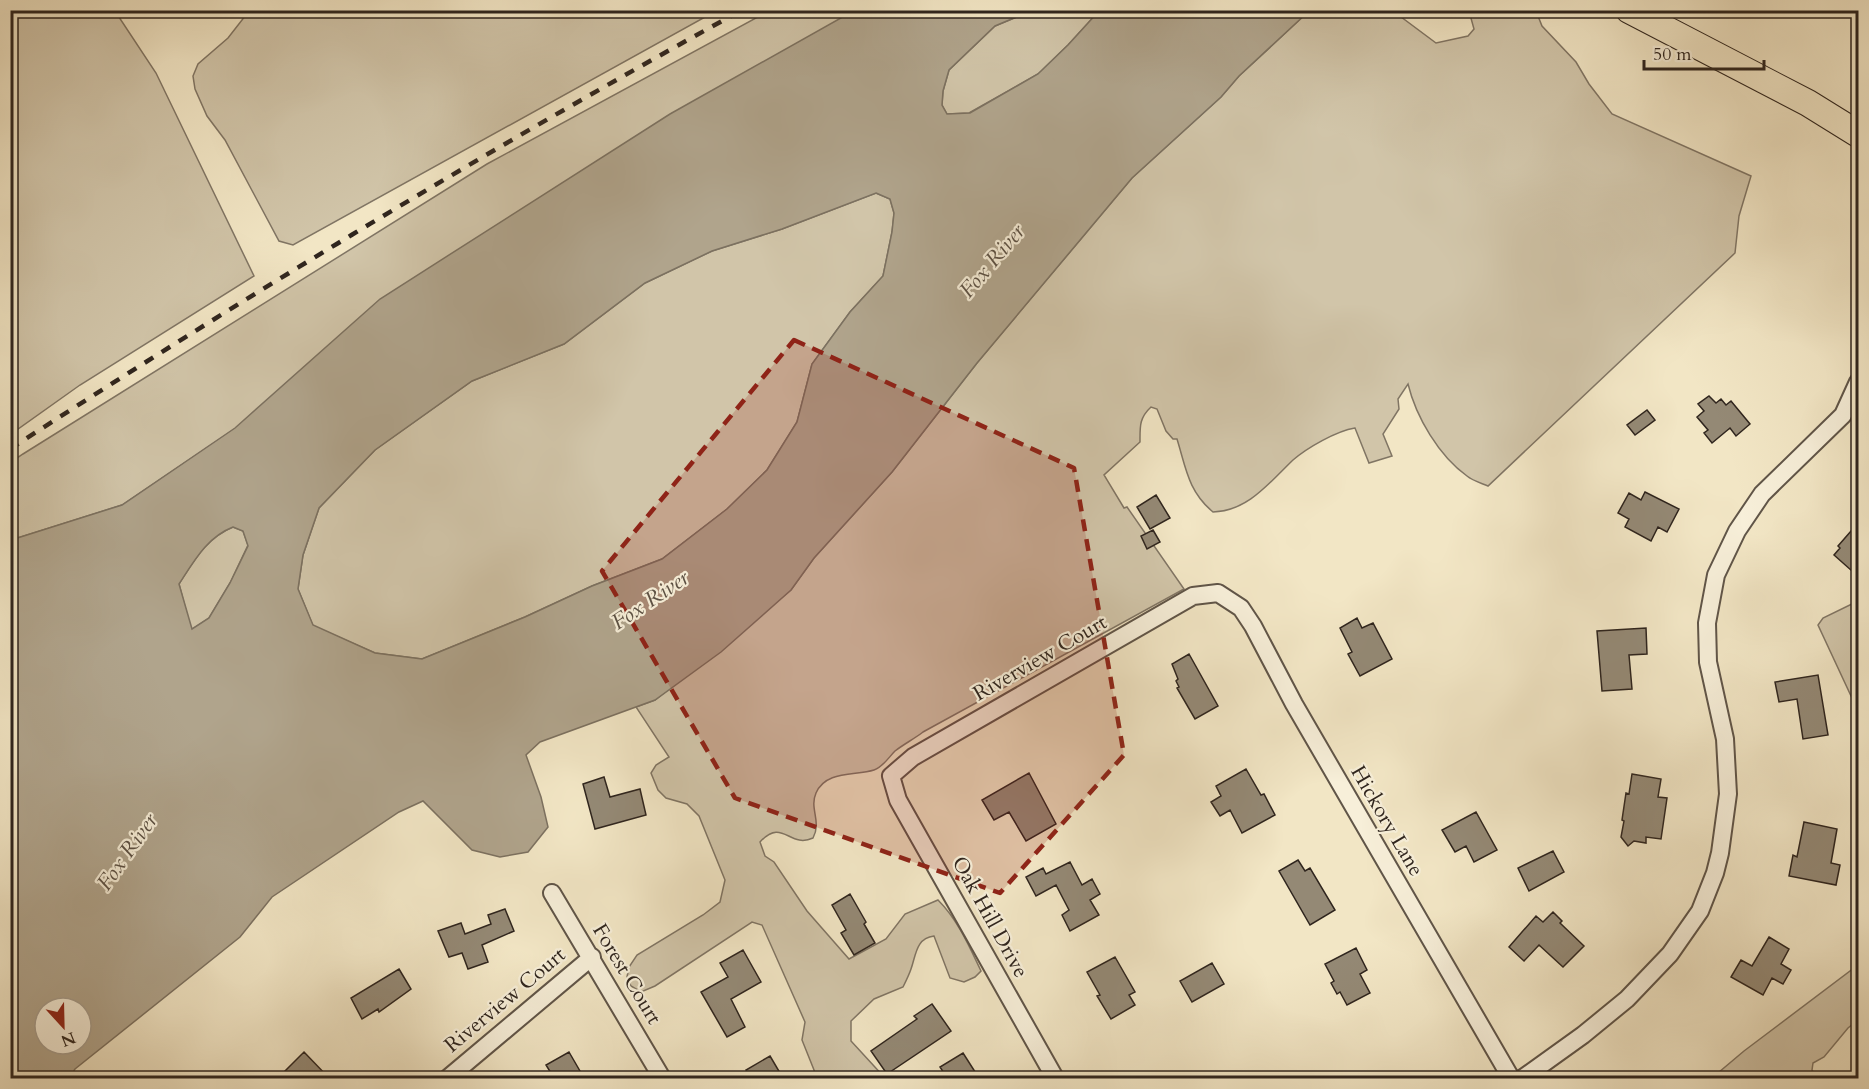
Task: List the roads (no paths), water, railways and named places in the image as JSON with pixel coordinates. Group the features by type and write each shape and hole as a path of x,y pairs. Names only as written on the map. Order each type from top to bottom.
{"main road":[{"path":"1629,10 1808,103 1858,134"}],"street":[{"path":"1523,1078 1583,1035 1627,999 1670,954 1700,911 1720,853 1728,794 1725,739 1708,662 1707,623 1716,575 1737,531 1762,494 1843,416 1858,382"},
{"name":"Riverview Court","path":"891,776 913,757 1193,596 1218,593"},
{"name":"Hickory Lane","path":"1218,593 1241,608 1253,626 1294,705 1511,1078"},
{"name":"Oak Hill Drive","path":"891,776 898,800 1055,1078"},
{"name":"Forest Court","path":"552,893 663,1078"},
{"name":"Riverview Court","path":"448,1078 592,957"}],"water":[{"name":"Fox River","path":"855,10 1031,11 995,26 949,70 942,105 947,114 970,113 1038,74 1099,11 1309,11 1239,76 1221,97 1132,178 977,363 892,472 814,558 791,590 721,652 655,700 540,742 526,755 541,797 548,827 528,852 500,857 472,850 423,801 399,812 272,897 240,937 93,1055 93,996 33,996 33,1056 91,1056 75,1069 69,1078 11,1078 11,540 122,505 235,428 380,299 670,114","holes":["876,193 890,199 894,213 883,276 850,312 812,364 797,422 767,470 727,509 662,559 592,586 525,617 422,659 375,653 313,625 298,589 303,555 319,508 375,450 472,381 564,344 645,283 712,251 782,229","233,527 243,531 248,546 209,618 192,629 179,584 208,543"]}],"railway":[{"path":"10,449 190,334 372,223 742,10"}]}
